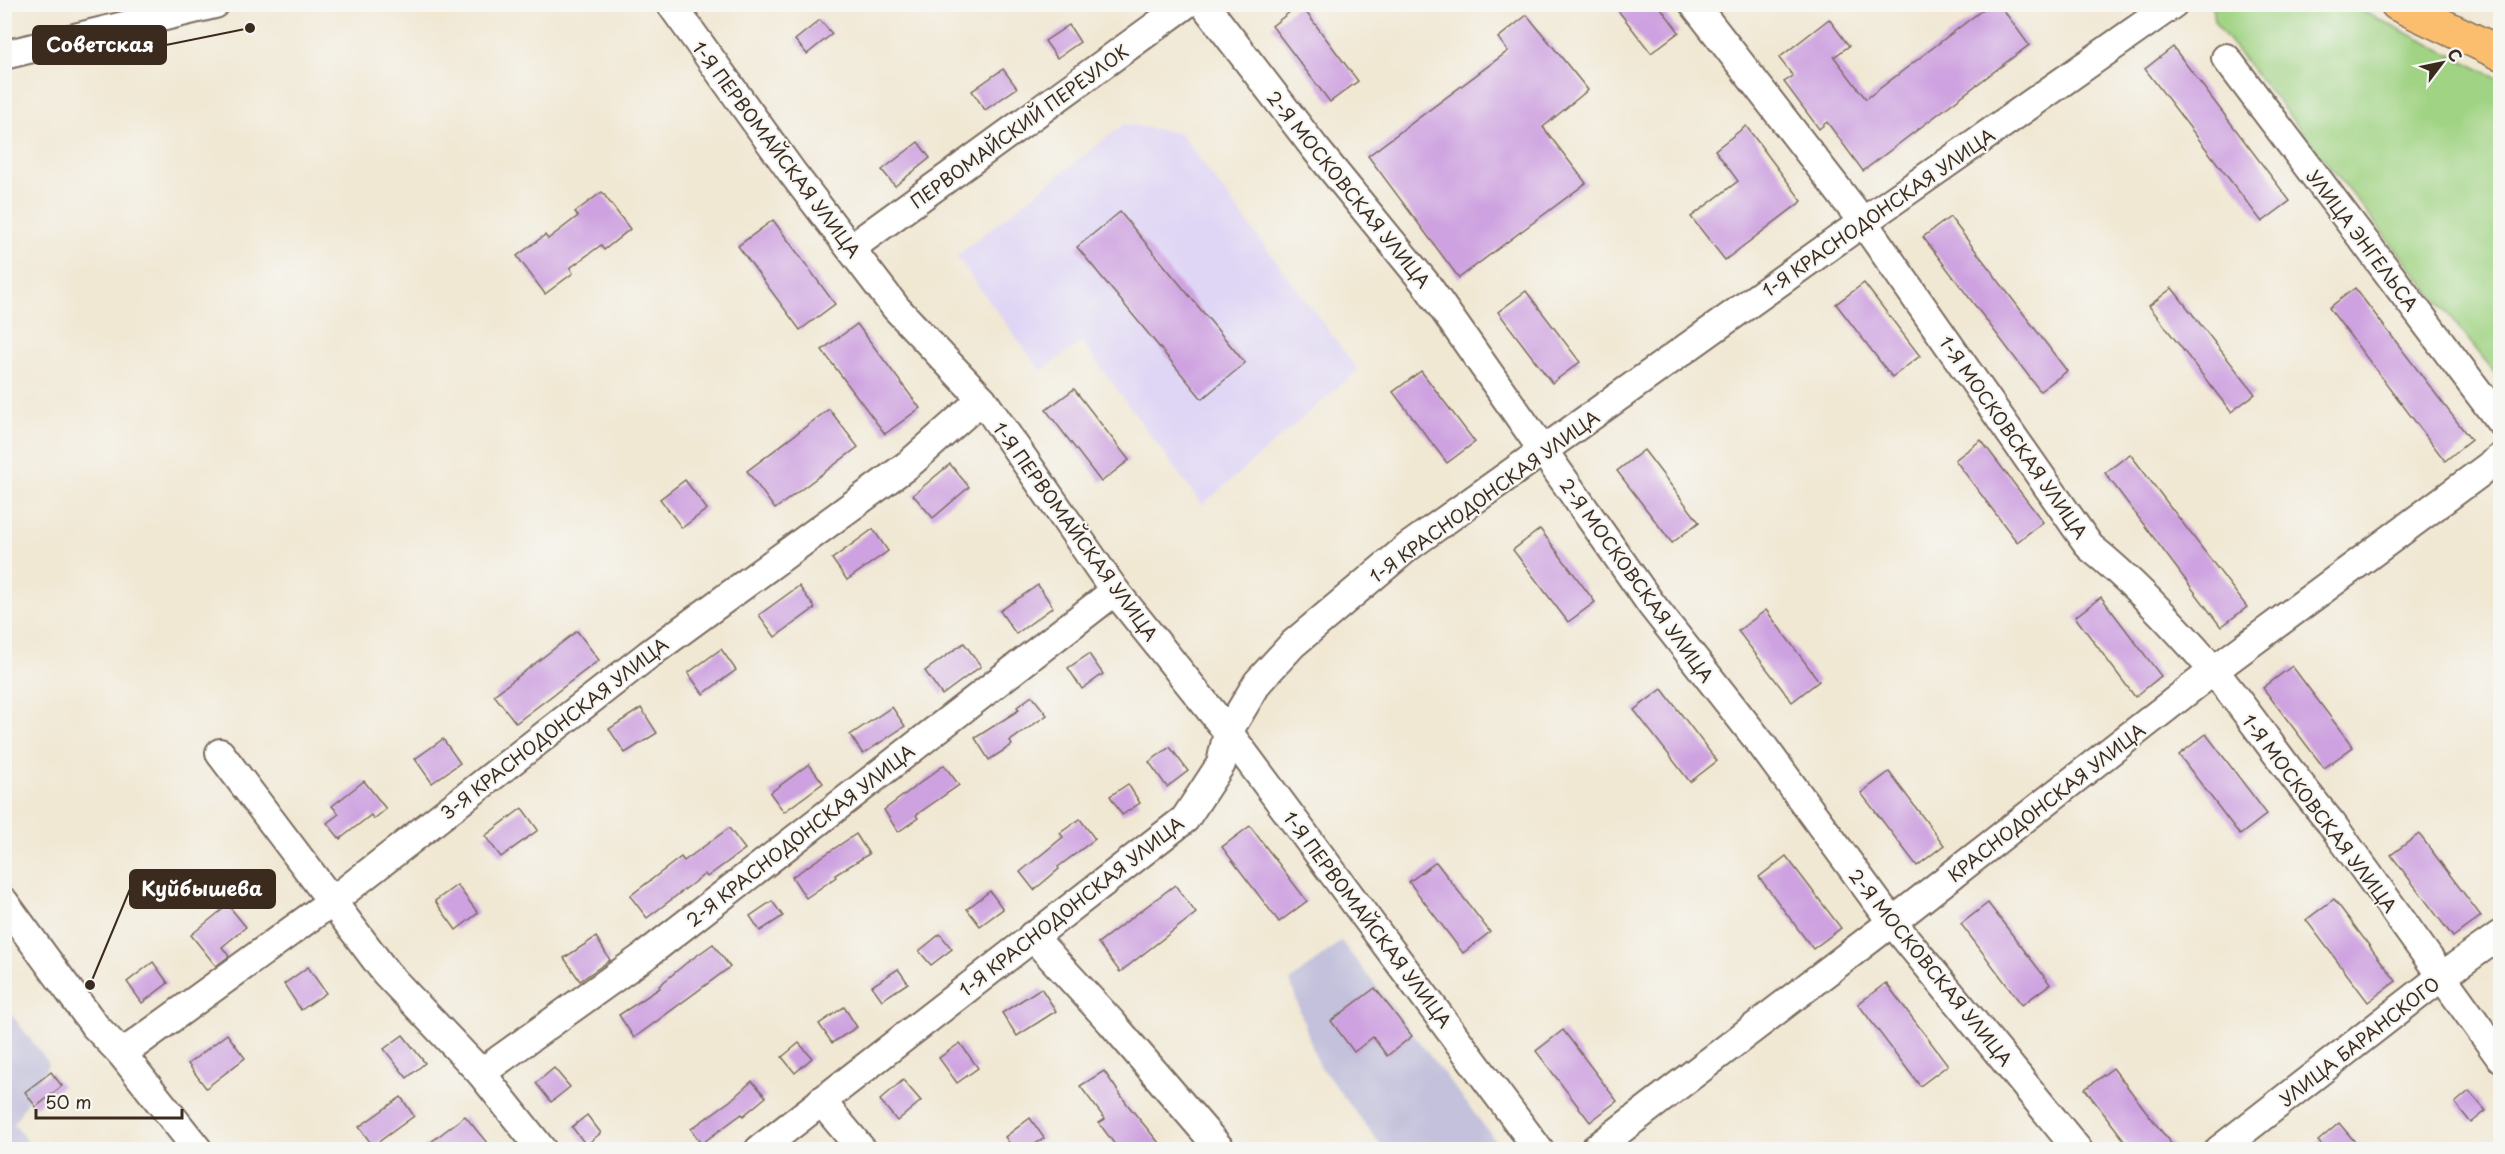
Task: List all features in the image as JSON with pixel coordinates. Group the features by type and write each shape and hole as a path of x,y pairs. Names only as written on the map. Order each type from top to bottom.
{"main road":[{"path":"2402,6 2500,54"}],"street":[{"path":"4,55 215,4"},
{"name":"1-Я ПЕРВОМАЙСКАЯ УЛИЦА","path":"671,4 791,171 896,308 982,399 1115,591 1228,732 1539,1149"},
{"name":"ПЕРВОМАЙСКИЙ ПЕРЕУЛОК","path":"851,248 1186,4"},
{"name":"2-Я МОСКОВСКАЯ УЛИЦА","path":"1204,4 1314,147 1425,284 1651,604 1762,745 1892,922 2078,1149"},
{"name":"1-Я МОСКОВСКАЯ УЛИЦА","path":"1694,4 1863,222 2090,547 2127,577 2213,671 2308,797 2331,823 2500,1057"},
{"name":"1-Я КРАСНОДОНСКАЯ УЛИЦА","path":"759,1149 1185,819 1221,764 1228,732 1258,682 1293,644 1407,547 2173,4"},
{"name":"УЛИЦА ЭНГЕЛЬСА","path":"2226,58 2500,421"},
{"name":"3-Я КРАСНОДОНСКАЯ УЛИЦА","path":"122,1054 331,902 648,654 909,464 982,399"},
{"name":"КРАСНОДОНСКАЯ УЛИЦА","path":"1593,1149 1892,922 2213,671 2500,458"},
{"name":"2-Я КРАСНОДОНСКАЯ УЛИЦА","path":"481,1073 646,954 1115,591"},
{"path":"219,753 386,973 481,1073 542,1149"},
{"path":"4,902 95,1026 122,1054 198,1149"},
{"name":"УЛИЦА БАРАНСКОГО","path":"2219,1149 2441,977 2500,935"},
{"path":"1032,936 1111,1022 1221,1149"},
{"path":"821,1101 862,1149"}],"shaded area":[{"path":"1124,124 1180,133 1358,370 1202,505 1082,342 1041,371 956,256"},
{"path":"1341,941 1502,1149 1384,1149 1317,1062 1290,981"},
{"path":"4,1005 49,1063 14,1124 33,1149 5,1149"}],"green space":[{"path":"2213,5 2350,5 2500,79 2500,379 2215,23"}],"building":[{"path":"1300,4 1358,81 1330,102 1272,26"},
{"path":"1613,4 1658,4 1679,32 1651,53"},
{"path":"1990,4 1999,4 2029,45 1863,171 1827,122 1819,129 1784,82 1793,76 1779,58 1829,19 1849,46 1834,57 1866,99"},
{"path":"1527,15 1588,90 1543,127 1586,183 1459,278 1368,156 1508,51 1498,38"},
{"path":"820,20 832,34 807,54 795,40"},
{"path":"1069,25 1080,42 1057,58 1045,41"},
{"path":"2173,47 2290,201 2262,222 2145,69"},
{"path":"1003,69 1017,88 985,110 972,91"},
{"path":"1746,126 1802,201 1725,260 1691,217 1738,181 1715,150"},
{"path":"918,142 930,158 895,186 882,170"},
{"path":"602,192 630,229 604,250 601,245 570,268 573,273 545,294 517,256 545,235 548,239 578,216 575,212"},
{"path":"1120,212 1245,363 1202,399 1077,247"},
{"path":"1950,217 2067,371 2040,391 1923,237"},
{"path":"773,220 835,304 800,330 738,246"},
{"path":"1864,283 1920,356 1892,377 1836,304"},
{"path":"2172,288 2255,394 2231,412 2149,306"},
{"path":"2355,288 2471,440 2445,461 2329,308"},
{"path":"1526,291 1580,362 1552,383 1498,312"},
{"path":"857,324 920,408 885,434 822,350"},
{"path":"1421,371 1475,442 1447,463 1393,392"},
{"path":"1074,389 1129,460 1101,482 1046,410"},
{"path":"829,409 858,447 775,509 747,471"},
{"path":"1981,440 2043,522 2017,542 1955,460"},
{"path":"1644,450 1699,522 1672,543 1617,471"},
{"path":"2130,454 2247,607 2221,627 2105,473"},
{"path":"950,464 969,487 933,518 913,495"},
{"path":"685,480 707,509 682,528 660,499"},
{"path":"873,529 888,551 847,580 832,559"},
{"path":"1540,529 1595,602 1568,622 1513,550"},
{"path":"1038,585 1053,607 1016,634 1000,611"},
{"path":"799,586 815,608 775,637 759,615"},
{"path":"2101,597 2161,676 2135,697 2075,617"},
{"path":"1766,610 1819,681 1792,702 1738,631"},
{"path":"577,631 599,660 516,723 494,695"},
{"path":"964,643 981,666 942,695 925,671"},
{"path":"721,649 736,670 703,694 688,673"},
{"path":"1089,654 1103,674 1082,689 1068,668"},
{"path":"2292,666 2353,747 2324,768 2263,688"},
{"path":"1662,689 1717,761 1690,782 1634,710"},
{"path":"1032,696 1047,715 1010,741 1012,745 989,760 975,738 1019,710 1017,707"},
{"path":"892,707 905,726 863,754 850,735"},
{"path":"641,708 657,733 625,753 609,729"},
{"path":"2206,734 2267,814 2240,835 2179,755"},
{"path":"443,739 460,763 432,783 415,759"},
{"path":"1170,747 1188,771 1167,787 1149,762"},
{"path":"809,764 823,783 784,812 770,793"},
{"path":"944,765 959,785 916,815 918,818 898,832 884,810"},
{"path":"1889,772 1944,845 1917,866 1861,793"},
{"path":"364,781 386,809 374,819 371,815 340,839 327,823 339,814 332,806"},
{"path":"1128,784 1140,803 1122,815 1110,796"},
{"path":"522,808 538,830 501,857 485,836"},
{"path":"1080,819 1095,839 1058,867 1059,869 1034,890 1020,872 1063,837 1060,833"},
{"path":"1250,826 1307,901 1279,922 1222,847"},
{"path":"729,828 745,849 707,877 705,874 647,918 630,896 681,857 684,861"},
{"path":"856,834 869,854 835,875 836,877 806,898 792,877"},
{"path":"2419,834 2481,916 2453,937 2391,855"},
{"path":"1786,856 1841,928 1813,949 1759,877"},
{"path":"1436,862 1490,932 1463,953 1409,882"},
{"path":"457,885 478,913 456,930 435,901"},
{"path":"1175,885 1196,913 1120,972 1098,943"},
{"path":"990,891 1003,909 980,926 967,909"},
{"path":"2334,899 2396,981 2368,1002 2306,920"},
{"path":"772,901 783,916 760,931 750,916"},
{"path":"1988,903 2050,984 2022,1005 1961,924"},
{"path":"228,905 246,927 222,947 229,956 216,966 191,935"},
{"path":"940,934 952,949 931,965 919,951"},
{"path":"596,937 610,960 580,981 564,958"},
{"path":"713,944 730,967 634,1038 619,1015 660,988 659,986 685,964"},
{"path":"153,962 168,983 142,1003 127,982"},
{"path":"308,967 326,993 301,1010 284,984"},
{"path":"898,969 908,983 882,1000 872,986"},
{"path":"1886,983 1948,1065 1920,1086 1858,1004"},
{"path":"1041,988 1056,1011 1017,1036 1002,1013"},
{"path":"1375,988 1412,1036 1387,1056 1373,1037 1354,1052 1331,1021"},
{"path":"844,1007 857,1027 832,1043 819,1024"},
{"path":"1563,1030 1617,1101 1590,1122 1536,1051"},
{"path":"227,1034 245,1058 206,1088 188,1064"},
{"path":"403,1035 425,1063 407,1078 384,1049"},
{"path":"799,1043 812,1058 795,1073 782,1057"},
{"path":"960,1043 978,1068 957,1083 939,1058"},
{"path":"554,1068 570,1087 551,1102 536,1083"},
{"path":"2113,1068 2175,1149 2131,1149 2085,1089"},
{"path":"1104,1071 1127,1104 1164,1149 1118,1149 1099,1123 1105,1119 1080,1086"},
{"path":"51,1072 62,1086 36,1107 25,1092"},
{"path":"903,1080 921,1101 897,1121 880,1100"},
{"path":"752,1081 766,1097 743,1116 742,1114 701,1144 691,1129 730,1101"},
{"path":"2469,1091 2486,1111 2471,1123 2455,1103"},
{"path":"401,1097 414,1116 373,1146 359,1127"},
{"path":"587,1115 601,1133 586,1145 572,1127"},
{"path":"465,1116 492,1149 422,1149"},
{"path":"1030,1118 1044,1138 1028,1149 1014,1149 1005,1137"},
{"path":"2339,1123 2355,1142 2346,1149 2325,1149 2318,1141"}],"place":[{"name":"Советская","path":"250,28"},
{"name":"Куйбышева","path":"90,985"}]}
